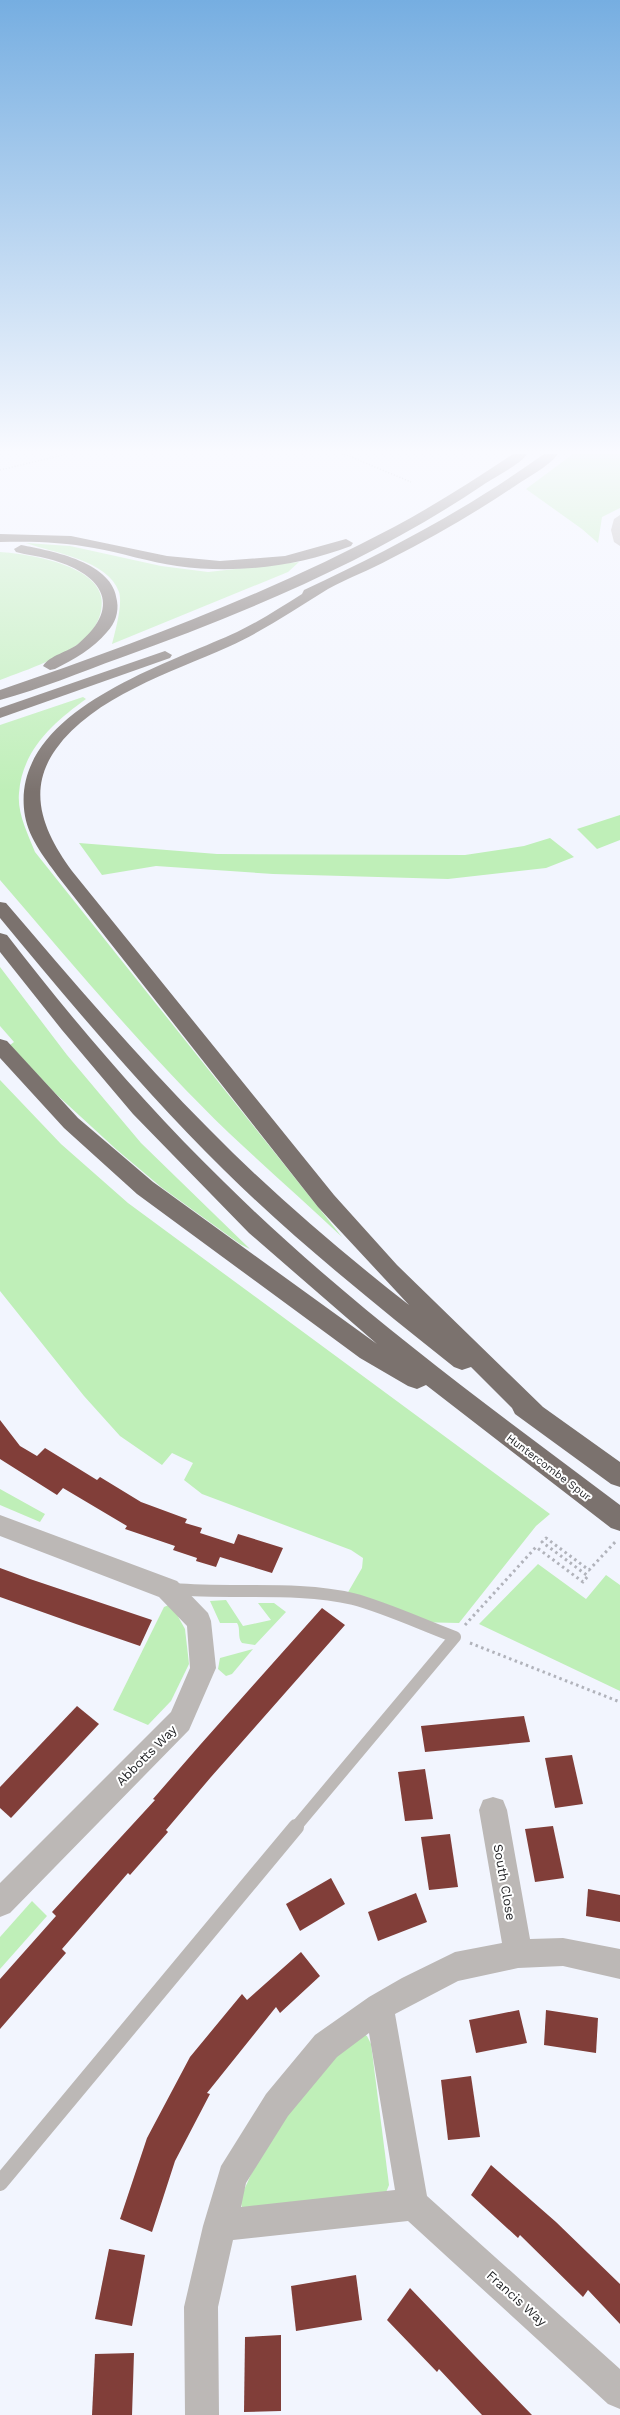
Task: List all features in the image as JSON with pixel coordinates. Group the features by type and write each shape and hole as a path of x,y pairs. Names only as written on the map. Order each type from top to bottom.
{"highway":[{"path":"0,687 54,664 89,645 104,630 112,612 109,592 102,581 81,567"},
{"path":"0,695 142,644 249,601 321,567"},
{"path":"0,713 142,664 323,587 364,567"},
{"path":"323,587 243,635 123,690 80,716 55,740 37,766 32,789 33,815 44,840 66,875 301,1171 390,1271 535,1415"},
{"path":"0,907 126,1055 230,1163 373,1290 535,1415 620,1476"},
{"path":"0,940 93,1057 200,1172 297,1264 412,1362 479,1414"},
{"path":"0,1046 51,1103 92,1142 174,1210 368,1352 479,1414"},
{"name":"Huntercombe Spur","path":"479,1414 620,1520"}],"street":[{"name":"Abbotts Way","path":"0,1525 168,1589 199,1621 202,1668 180,1721 0,1903"},
{"name":"South Close","path":"493,1810 518,1954"},
{"path":"202,2415 201,2307 219,2226 232,2177 277,2105 326,2046 379,2007 412,1988 455,1967 518,1954 563,1952 620,1964"},
{"path":"219,2226 413,2204 379,2007"},
{"name":"Francis Way","path":"413,2204 620,2392"}],"lane":[{"path":"0,2183 455,1637 353,1599 314,1593 208,1592 168,1589"}],"path":[{"path":"470,1619 536,1547 583,1582 588,1576 542,1542 546,1538 589,1570 620,1537"},
{"path":"455,1637 620,1702"}],"green space":[{"path":"0,567 69,567 82,573 94,583 101,596 101,611 94,628 87,637 57,657 0,680"},
{"path":"95,567 166,567 208,572 256,567 294,567 288,572 112,644 118,618 120,597 113,581 104,572"},
{"path":"83,697 86,699 62,717 42,738 26,763 21,778 19,801 21,816 35,852 342,1237 229,1133 169,1072 83,977 0,880 0,725"},
{"path":"620,815 620,840 597,849 577,829"},
{"path":"550,838 574,857 546,868 448,879 273,874 156,866 102,875 79,843 217,854 465,855 524,846"},
{"path":"0,967 67,1055 141,1143 250,1249 240,1244 161,1187 117,1150 56,1094 10,1045 14,1042 0,1026"},
{"path":"0,1080 61,1144 128,1203 550,1514 536,1526 459,1623 414,1622 347,1594 362,1568 363,1558 351,1550 202,1494 184,1480 193,1463 172,1453 162,1465 120,1436 84,1396 0,1291"},
{"path":"0,1489 45,1514 40,1522 0,1505"},
{"path":"538,1564 586,1599 606,1575 620,1585 620,1691 479,1624"},
{"path":"226,1600 243,1626 271,1620 258,1603 274,1603 286,1612 255,1645 242,1643 237,1623 220,1623 210,1601"},
{"path":"171,1604 185,1629 189,1664 171,1701 148,1725 113,1710 164,1607"},
{"path":"253,1649 232,1674 226,1676 218,1669 220,1658"},
{"path":"32,1901 47,1916 0,1969 0,1937"},
{"path":"360,2032 367,2036 371,2044 389,2185 385,2195 243,2212 240,2199 266,2141 312,2075"}],"building":[{"path":"0,1420 20,1446 37,1456 45,1448 97,1480 100,1477 141,1502 187,1519 185,1523 202,1528 200,1533 234,1544 238,1534 283,1548 272,1573 220,1557 216,1567 196,1561 197,1558 173,1550 175,1546 125,1529 127,1526 63,1488 57,1495 0,1459"},
{"path":"0,1568 152,1620 140,1646 0,1597"},
{"path":"322,1608 345,1625 211,1777 166,1830 168,1832 130,1875 128,1873 62,1949 66,1953 0,2029 0,1979 56,1916 52,1912 155,1800 153,1799"},
{"path":"77,1706 99,1724 11,1818 0,1808 0,1787"},
{"path":"524,1716 530,1742 425,1752 421,1726"},
{"path":"572,1755 583,1804 555,1808 545,1758"},
{"path":"425,1769 433,1819 405,1821 398,1772"},
{"path":"553,1826 564,1878 535,1882 525,1829"},
{"path":"450,1834 458,1887 429,1890 421,1837"},
{"path":"331,1878 345,1904 300,1931 286,1904"},
{"path":"588,1889 620,1895 620,1922 586,1916"},
{"path":"416,1893 427,1922 378,1941 368,1912"},
{"path":"301,1952 320,1976 280,2013 276,2007 207,2093 210,2094 175,2161 152,2232 120,2219 147,2138 190,2057 242,1994 247,2000"},
{"path":"519,2010 527,2043 476,2053 469,2020"},
{"path":"546,2010 598,2018 596,2053 544,2045"},
{"path":"471,2076 480,2137 448,2140 441,2080"},
{"path":"491,2165 556,2222 620,2284 620,2324 588,2290 583,2297 520,2235 518,2238 471,2195"},
{"path":"109,2249 145,2255 132,2326 95,2319"},
{"path":"356,2275 362,2320 296,2331 291,2286"},
{"path":"410,2288 532,2415 482,2415 439,2369 437,2372 387,2320"},
{"path":"281,2335 281,2411 244,2412 245,2337"},
{"path":"134,2353 132,2415 92,2415 95,2354"}]}
